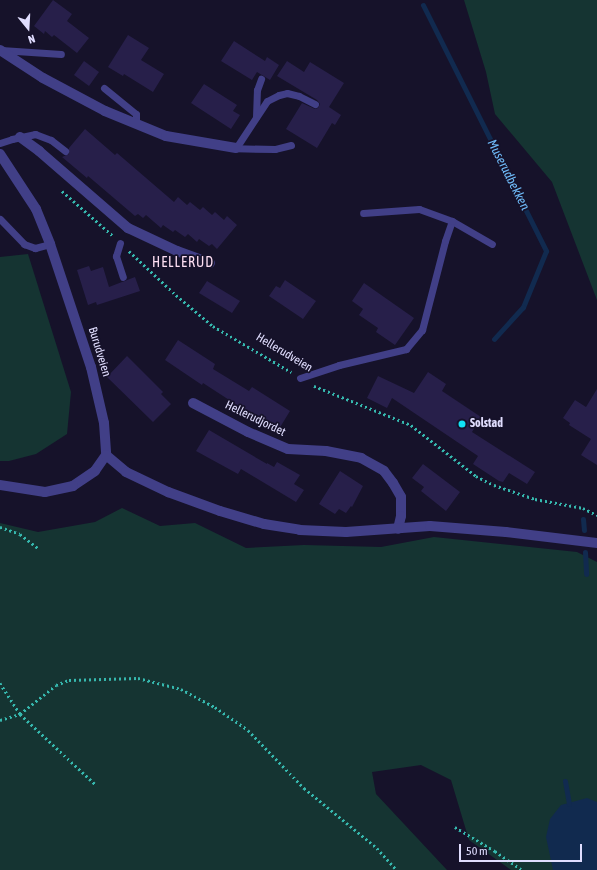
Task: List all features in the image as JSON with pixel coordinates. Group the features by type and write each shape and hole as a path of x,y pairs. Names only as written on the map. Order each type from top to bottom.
{"street":[{"path":"0,50 43,78 105,111 136,124 166,136 236,148"},
{"path":"20,137 39,150 128,228 177,251 210,263"},
{"name":"Burudveien","path":"0,154 36,209 50,244 91,367 104,423 106,455"},
{"name":"Hellerudjordet","path":"193,403 248,432 288,449 326,451 361,458 384,471 393,483 400,497 401,516 398,529"},
{"path":"0,485 45,492 73,486 95,471 106,455 126,472 168,492 220,511 264,524 300,530 346,532 430,526 506,532 597,543"}],"lane":[{"path":"0,50 61,54"},
{"path":"256,117 256,90 261,79"},
{"path":"104,88 136,114 136,124"},
{"path":"236,148 267,101 287,93 298,96 315,104"},
{"path":"2,143 35,134 42,135 65,151"},
{"path":"236,148 275,149 292,145"},
{"path":"364,213 419,209 452,221 492,244"},
{"path":"0,219 24,244 35,248 50,244"},
{"path":"300,378 339,365 406,349 422,330 445,241 452,221"},
{"path":"120,243 116,256 123,277"}],"path":[{"name":"Hellerudveien","path":"61,189 176,295 213,326 319,390 411,425 476,476 494,485 535,499 583,508 597,515"},
{"path":"0,527 20,534 38,548"},
{"path":"0,720 20,714 56,685 69,680 138,678 181,689 215,707 248,730 304,788 378,848 398,870"},
{"path":"0,683 20,714 95,784"},
{"path":"455,828 495,851 522,870"}],"green space":[{"path":"464,0 597,0 597,300 552,182 495,114 486,72"},
{"path":"28,254 71,392 67,434 36,454 9,461 0,461 0,257"},
{"path":"122,508 160,526 195,523 246,548 304,545 381,547 434,537 577,552 597,562 597,870 511,870 469,840 451,780 421,765 372,772 376,794 447,870 0,870 0,523 38,532 95,522"}],"water":[{"path":"587,798 597,802 597,870 553,870 546,837 550,819 561,805"}],"building":[{"path":"53,0 72,14 67,21 89,38 77,53 54,35 52,37 45,31 44,34 34,26"},
{"path":"128,35 149,48 141,60 164,74 153,92 124,74 123,76 108,67"},
{"path":"234,41 265,61 267,57 279,65 270,80 257,72 252,80 221,61"},
{"path":"84,61 99,72 89,86 74,75"},
{"path":"287,61 304,72 310,62 344,83 329,107 341,115 335,125 332,123 317,148 286,129 302,103 315,109 318,108 320,104 317,100 277,76"},
{"path":"204,84 237,105 233,111 240,115 231,129 191,103"},
{"path":"85,129 115,155 117,153 174,202 178,197 187,205 190,202 200,210 203,207 212,215 215,212 224,220 227,216 237,225 217,249 212,244 209,246 199,239 197,242 188,234 185,237 175,230 173,232 163,225 161,228 146,215 143,218 138,214 135,216 88,176 87,178 62,157 69,154 69,148"},
{"path":"89,266 91,271 103,267 109,287 135,277 140,291 97,305 96,302 88,305 77,270"},
{"path":"285,280 316,301 303,319 269,296 276,286 280,288"},
{"path":"207,281 240,301 232,313 199,293"},
{"path":"364,283 414,318 395,345 376,332 378,328 359,315 363,309 352,301"},
{"path":"178,340 215,364 213,369 249,391 252,387 290,411 279,429 240,407 203,383 202,385 165,360"},
{"path":"127,356 163,392 161,394 171,404 153,422 107,377"},
{"path":"428,372 446,384 442,391 481,417 472,432 535,472 527,484 509,473 503,482 499,481 473,464 478,456 392,398 387,408 367,398 378,376 414,393"},
{"path":"597,389 597,465 581,455 591,439 569,425 570,423 563,418 575,400 586,407"},
{"path":"209,430 267,464 274,467 277,462 300,475 294,484 304,490 296,502 241,469 238,474 196,451"},
{"path":"423,464 460,492 446,511 421,491 424,487 412,478"},
{"path":"340,471 363,486 352,507 351,506 346,513 339,509 335,514 319,504"}],"waterway":[{"name":"Muserudbekken","path":"423,5 546,251 523,307 494,339"},
{"path":"583,519 584,530"},
{"path":"585,552 586,574"},
{"path":"565,781 569,804"}],"place":[{"name":"Solstad","path":"462,424"}],"district":[{"name":"HELLERUD","path":"183,262"}]}
